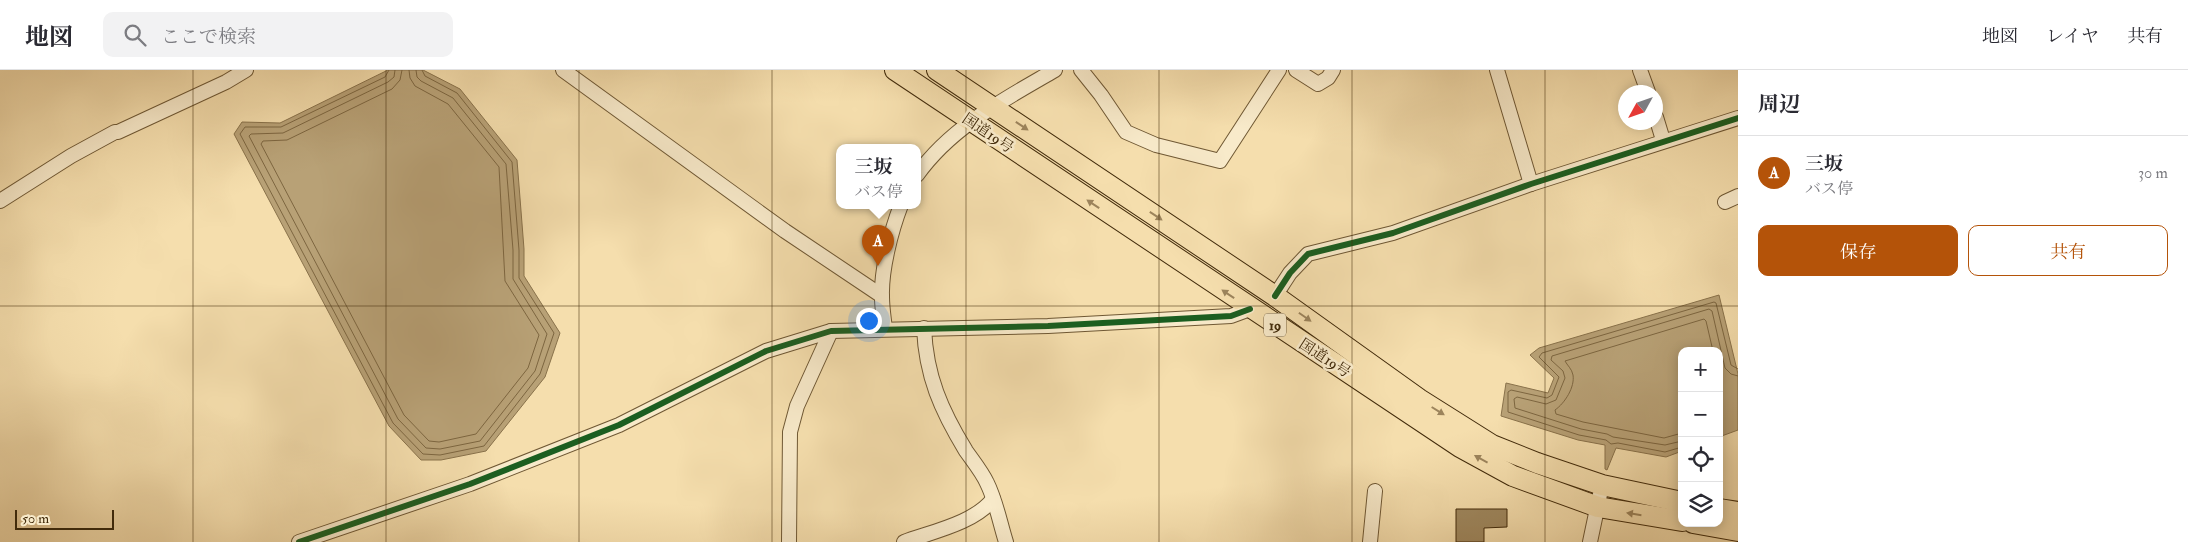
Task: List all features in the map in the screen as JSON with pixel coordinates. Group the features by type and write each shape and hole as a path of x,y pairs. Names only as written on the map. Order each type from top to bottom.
{"highway":[{"name":"国道19号","path":"895,70 1250,309 1467,451 1513,476 1598,507 1678,520"},
{"name":"国道19号","path":"937,70 1275,296 1419,399 1492,445 1537,463 1602,485 1678,501"},
{"path":"1723,509 1738,512"},
{"path":"1719,527 1738,530"}],"street":[{"path":"0,201 71,156 115,132 217,86 246,70"},
{"path":"563,70 784,231 882,296"},
{"path":"921,170 941,146 971,122 993,106 1055,70"},
{"path":"1081,70 1101,95 1126,132 1156,145 1220,161 1279,70"},
{"path":"1296,70 1318,84 1328,78 1334,70"},
{"path":"1497,70 1531,184"},
{"path":"1640,70 1645,85"},
{"path":"1275,296 1290,273 1308,254 1393,232 1663,140 1738,118"},
{"path":"1660,130 1663,140"},
{"path":"1725,202 1738,196"},
{"path":"885,329 882,296 892,232 900,209"},
{"path":"299,542 470,484 619,425 766,351 831,332 885,329 1048,326 1231,316 1250,309"},
{"path":"924,328 925,355 930,379 965,449 987,483 1006,542"},
{"path":"789,542 790,432 797,406 831,332"},
{"path":"1590,542 1602,485"},
{"path":"1370,542 1375,491"},
{"path":"904,542 972,516 985,508 992,499"}],"water":[{"path":"388,70 423,70 460,89 517,160 524,249 524,276 560,333 545,377 486,451 441,460 421,460 389,426 234,134 242,122 280,123"},
{"path":"1719,295 1738,374 1738,430 1723,436 1723,347 1678,347 1678,452 1666,457 1616,448 1607,470 1605,469 1605,445 1578,440 1501,416 1506,383 1548,393 1554,378 1530,355 1539,348"}],"building":[{"path":"1456,509 1507,509 1507,527 1484,528 1484,542 1456,542"}],"cycle path":[{"path":"1275,296 1290,273 1308,254 1393,233 1531,184 1738,118"},
{"path":"299,542 470,484 619,425 766,351 831,331 1048,326 1231,316 1250,309"}],"place":[{"name":"三坂","path":"878,266"}]}
